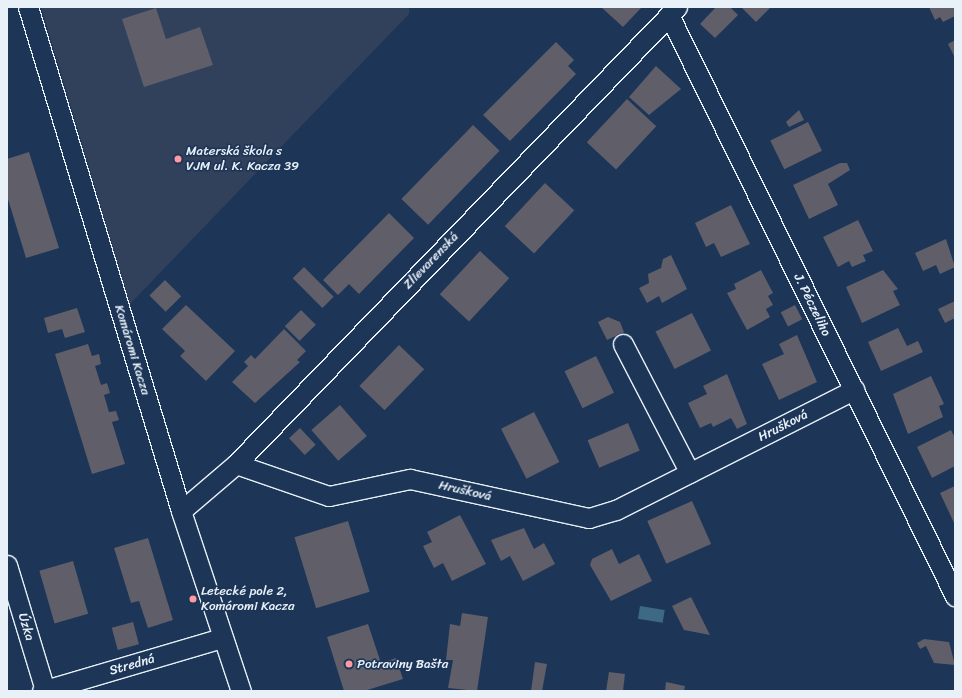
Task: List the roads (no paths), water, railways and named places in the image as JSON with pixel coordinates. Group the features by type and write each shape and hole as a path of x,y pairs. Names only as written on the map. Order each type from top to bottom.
{"street":[{"name":"Komáromi Kacza","path":"28,7 181,511 222,638 241,691"},
{"name":"Zlievarenská","path":"181,511 236,464 673,11"},
{"name":"J. Péczeliho","path":"673,11 854,390 955,596"},
{"path":"623,344 690,472"},
{"name":"Hrušková","path":"236,464 329,496 410,480 589,518 616,510 854,390"},
{"name":"Úzka","path":"7,565 44,691"},
{"name":"Stredná","path":"44,691 222,638"}],"place":[{"name":"Materská škola s VJM ul. K. Kacza 39","path":"178,159"},
{"name":"Letecké pole 2, Komáromi Kacza","path":"193,599"},
{"name":"Potraviny Bašta","path":"349,664"}]}
